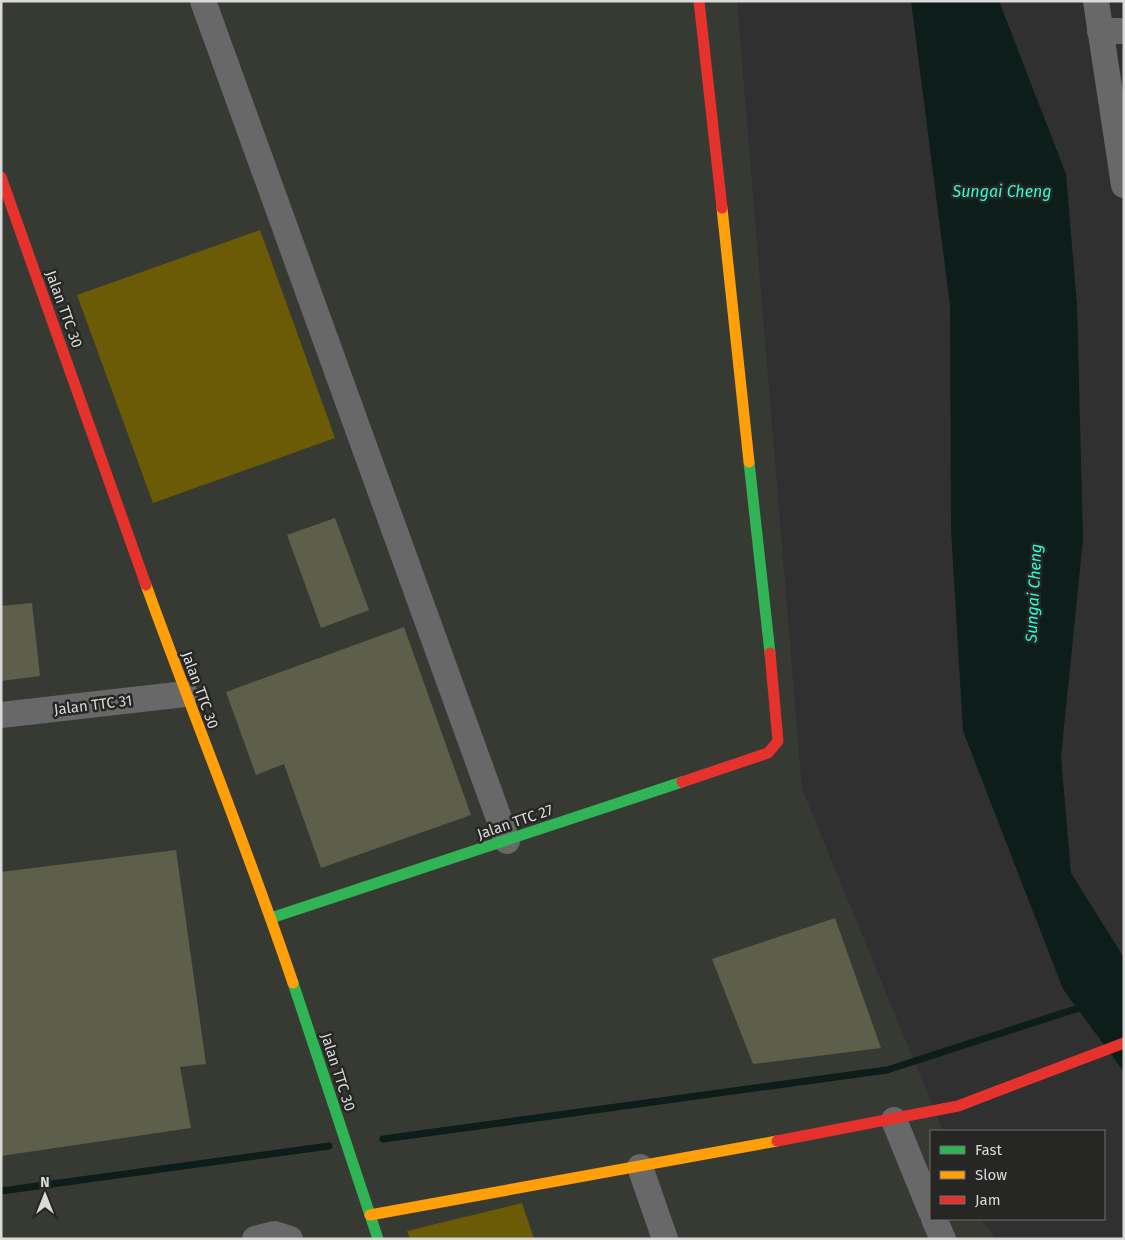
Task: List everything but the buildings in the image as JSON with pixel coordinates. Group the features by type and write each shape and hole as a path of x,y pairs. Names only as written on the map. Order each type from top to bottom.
{"street":[{"path":"203,1 507,841"},
{"name":"Jalan TTC 27","path":"271,918 768,753 778,741 778,725 699,1"},
{"path":"1096,1 1112,31 1124,185"},
{"name":"Jalan TTC 30","path":"1,177 185,694 271,918 378,1239"},
{"name":"Jalan TTC 31","path":"1,715 185,694"},
{"path":"370,1215 894,1120 958,1106 1124,1042"},
{"path":"894,1120 930,1209"},
{"path":"640,1167 665,1239"},
{"path":"934,1220 943,1239"},
{"path":"255,1239 274,1234 290,1239"}],"shaded area":[{"path":"1,1 737,1 802,789 943,1130 930,1130 930,1220 981,1220 996,1239 1,1239"},
{"path":"260,230 335,438 153,503 77,295"},
{"path":"522,1203 534,1239 410,1239 407,1231"}],"water":[{"name":"Sungai Cheng","path":"911,1 999,1 1066,174 1077,305 1083,539 1061,757 1071,873 1124,958 1124,1072 1063,989 963,731 951,529 950,305"}],"waterway":[{"path":"383,1139 887,1070 1085,1006"},
{"path":"1,1191 329,1146"}],"traffic: fast":[{"path":"749,462 770,653"},
{"path":"271,918 682,782"},
{"path":"293,983 378,1239"}],"traffic: slow":[{"path":"722,208 749,462"},
{"path":"146,585 258,883 293,983"},
{"path":"370,1215 777,1141"}],"traffic: jam":[{"path":"699,1 722,208"},
{"path":"1,177 146,585"},
{"path":"682,782 768,753 778,741 770,653"},
{"path":"777,1141 958,1106 1124,1043"}]}
